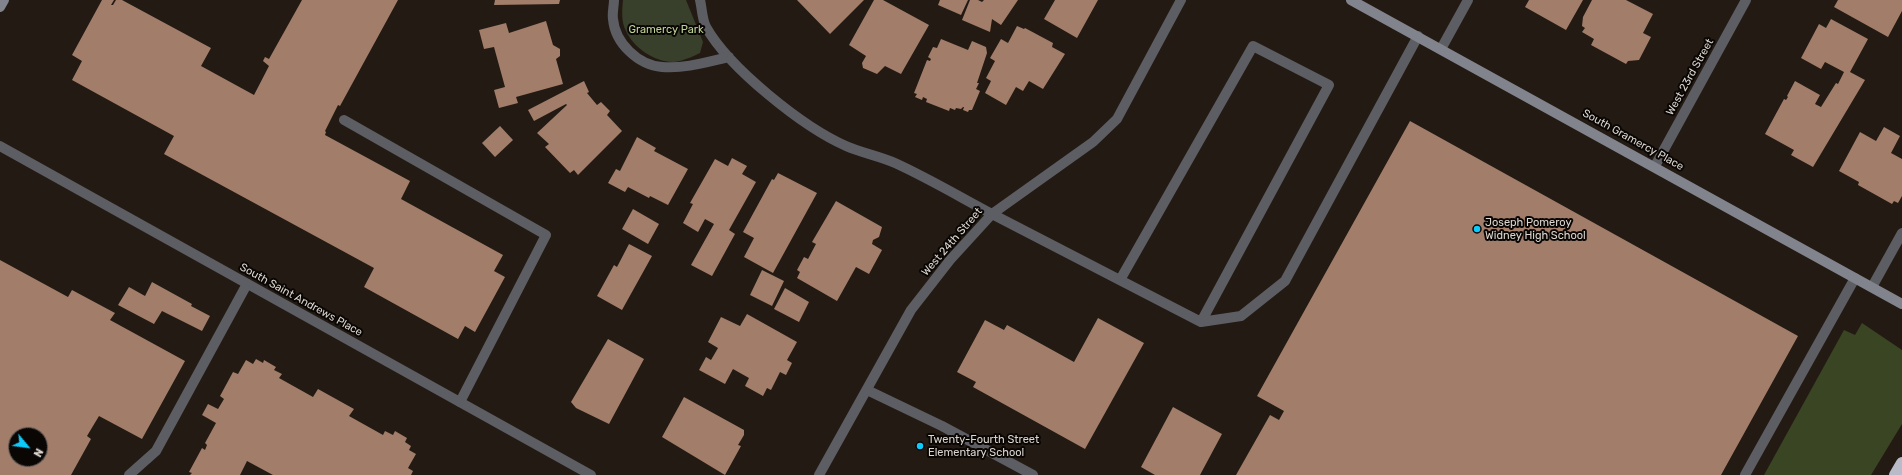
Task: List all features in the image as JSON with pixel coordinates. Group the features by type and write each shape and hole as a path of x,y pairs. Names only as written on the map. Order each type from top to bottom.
{"highway":[{"path":"1895,475 1902,463"}],"street":[{"path":"0,7 4,0"},
{"path":"614,0 613,19 620,40 631,53 644,63 660,67 673,68 729,57"},
{"path":"700,0 706,26 729,57 753,81 785,108 813,128 846,146 894,162 1201,322 1241,316 1285,281 1418,36"},
{"name":"West 24th Street","path":"819,475 911,310 950,260 992,214 1093,142 1117,119 1181,0"},
{"name":"South Gramercy Place","path":"1351,0 1902,304"},
{"path":"1441,49 1468,0"},
{"name":"West 23rd Street","path":"1654,166 1746,0"},
{"path":"1120,280 1254,46 1328,85 1201,322"},
{"path":"344,120 546,235 460,402"},
{"name":"South Saint Andrews Place","path":"0,146 591,475"},
{"path":"1872,287 1902,233"},
{"path":"1745,475 1855,278"},
{"path":"129,475 156,451 247,284"},
{"path":"867,390 942,426 1033,475"}],"green space":[{"name":"Gramercy Park","path":"623,0 686,0 703,42 700,53 680,61 672,62 664,61 648,55 635,44 624,27 622,16"},
{"path":"1862,323 1902,350 1902,424 1871,475 1764,475 1844,330 1855,335"}],"building":[{"path":"102,0 114,0 111,5 113,5 116,0 122,0 211,48 201,66 254,95 269,66 263,61 265,57 269,59 302,0 398,0 340,106 338,105 325,131 325,135 410,181 401,199 503,255 494,271 505,277 475,332 465,326 458,339 364,287 374,268 164,154 174,136 72,80 82,61 72,55"},
{"path":"495,0 560,0 559,4 494,5"},
{"path":"797,0 864,0 830,34"},
{"path":"874,0 883,0 929,25 901,74 885,66 877,74 863,68 862,63 866,56 849,45"},
{"path":"940,0 968,0 961,15 938,5"},
{"path":"970,0 978,0 982,2 984,0 1018,0 1001,25 992,19 990,32 962,20"},
{"path":"1055,0 1098,0 1077,38 1044,19"},
{"path":"1529,0 1583,0 1566,30 1525,7"},
{"path":"1592,0 1626,0 1653,14 1643,33 1651,37 1639,60 1628,61 1626,64 1591,45 1594,39 1582,32 1585,28 1582,26 1583,17"},
{"path":"1838,0 1902,0 1902,11 1888,37 1834,7"},
{"path":"1831,19 1868,39 1850,72 1865,80 1813,167 1791,155 1794,150 1765,134 1784,99 1786,100 1788,97 1787,96 1795,81 1820,95 1815,104 1821,107 1836,83 1838,84 1844,72 1825,62 1821,69 1801,58 1819,24 1826,28"},
{"path":"546,21 553,45 560,49 560,56 556,59 563,84 516,97 518,103 499,108 494,90 505,87 494,47 484,49 479,30 506,23 509,33"},
{"path":"1017,26 1024,29 1025,28 1053,43 1052,47 1065,54 1043,89 1029,81 1023,91 1016,87 1006,105 985,93 991,81 986,78 995,61 990,58 1001,39 1008,43"},
{"path":"941,39 968,50 972,41 986,47 987,53 976,89 980,91 972,110 969,110 968,112 963,110 964,107 961,109 956,108 955,110 950,108 949,111 926,102 927,99 923,97 922,100 915,97 917,94 914,93 927,60 930,61 931,59 928,57 933,47 937,48"},
{"path":"584,81 589,92 587,93 597,105 601,102 610,111 607,115 622,131 578,175 574,170 570,173 545,147 549,144 537,133 567,105 566,104 534,121 528,110"},
{"name":"Joseph Pomeroy Widney High School","path":"1410,121 1798,336 1721,475 1236,475 1270,415 1279,420 1284,411 1257,396"},
{"path":"500,126 513,140 495,157 482,143"},
{"path":"1884,127 1900,136 1891,153 1902,159 1902,196 1898,203 1894,201 1892,204 1858,185 1859,182 1839,171 1860,132 1876,141"},
{"path":"637,137 656,148 654,151 688,169 668,205 650,196 649,198 628,187 625,192 608,183 616,169 620,171"},
{"path":"732,158 747,166 742,174 756,182 729,230 735,234 712,276 691,265 714,224 705,219 698,232 683,223 693,204 690,203 715,159 728,166"},
{"path":"778,173 817,193 773,273 744,257 754,238 743,232 772,179 774,180"},
{"path":"836,201 882,227 879,237 873,240 872,244 882,250 869,274 856,267 837,301 797,278 800,272 797,270 804,257 808,259 816,244 812,242"},
{"path":"633,209 659,224 648,244 622,229"},
{"path":"629,244 652,256 622,310 597,296 614,265 617,267"},
{"path":"0,260 68,297 72,290 115,313 110,320 185,361 142,439 99,416 87,436 91,439 71,475 0,475"},
{"path":"762,270 784,281 772,306 750,295"},
{"path":"152,282 192,304 191,306 210,316 202,331 162,311 154,324 118,305 129,287 145,296"},
{"path":"785,288 809,302 799,322 774,309"},
{"path":"747,314 797,342 787,360 792,363 786,375 780,372 771,390 767,388 763,396 745,386 749,378 733,369 725,384 699,370 706,357 711,360 718,348 708,342 721,317 740,326"},
{"path":"1098,318 1144,343 1085,449 973,387 976,382 957,372 985,320 1004,330 1007,325 1074,362"},
{"path":"608,339 644,359 609,424 576,408 571,402"},
{"path":"256,359 263,363 264,360 276,367 274,370 282,374 279,378 313,397 318,389 354,409 349,416 383,435 385,431 393,435 395,431 407,438 405,442 411,446 409,450 416,454 408,468 413,471 411,475 273,475 247,461 240,475 190,475 192,473 189,472 202,448 205,450 207,445 205,443 216,423 202,415 208,404 218,409 224,399 220,396 233,372 238,374 246,360 253,364"},
{"path":"684,397 744,430 744,435 738,445 741,446 725,475 662,437"},
{"path":"1173,407 1222,434 1200,475 1155,475 1141,467"}],"place":[{"name":"Joseph Pomeroy Widney High School","path":"1477,229"},
{"name":"Twenty-Fourth Street Elementary School","path":"920,446"}]}
